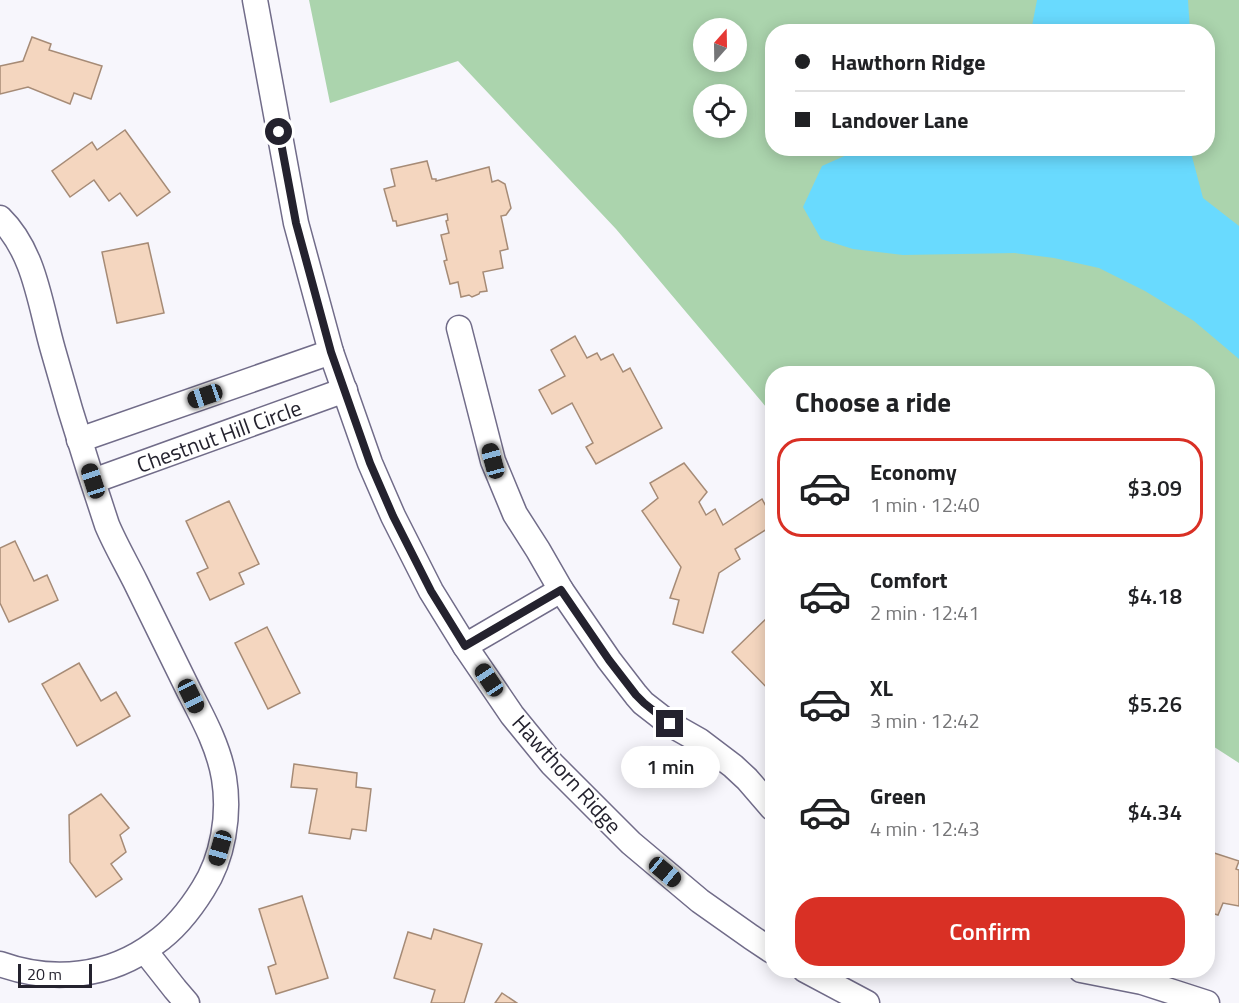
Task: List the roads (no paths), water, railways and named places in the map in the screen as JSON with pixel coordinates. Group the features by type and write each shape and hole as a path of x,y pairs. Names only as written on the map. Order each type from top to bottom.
{"street":[{"name":"Hawthorn Ridge","path":"255,0 296,223 331,352 370,463 393,516 431,591 512,715 552,764 631,843 700,901 765,947"},
{"path":"0,218 23,249 38,288 52,349 108,526 212,738 224,777 226,797 225,822 215,865 207,883 195,902 168,934 145,951 113,966 70,975 44,975 0,964"},
{"path":"459,328 493,461 515,514 561,590 636,695 670,724 700,741 733,766 765,800"},
{"name":"Chestnut Hill Circle","path":"79,440 331,352"},
{"name":"Chestnut Hill Circle","path":"93,481 345,390"},
{"path":"465,646 561,590"},
{"path":"145,951 187,1003"},
{"path":"820,978 867,1003"},
{"path":"1122,978 1142,982 1207,1003"}],"water":[{"path":"1037,0 1188,0 1190,24 1032,24"},
{"path":"844,156 1192,156 1203,198 1239,226 1239,359 1194,321 1145,291 1099,268 1054,258 1015,253 903,255 853,249 821,239 803,207 822,166"}]}
